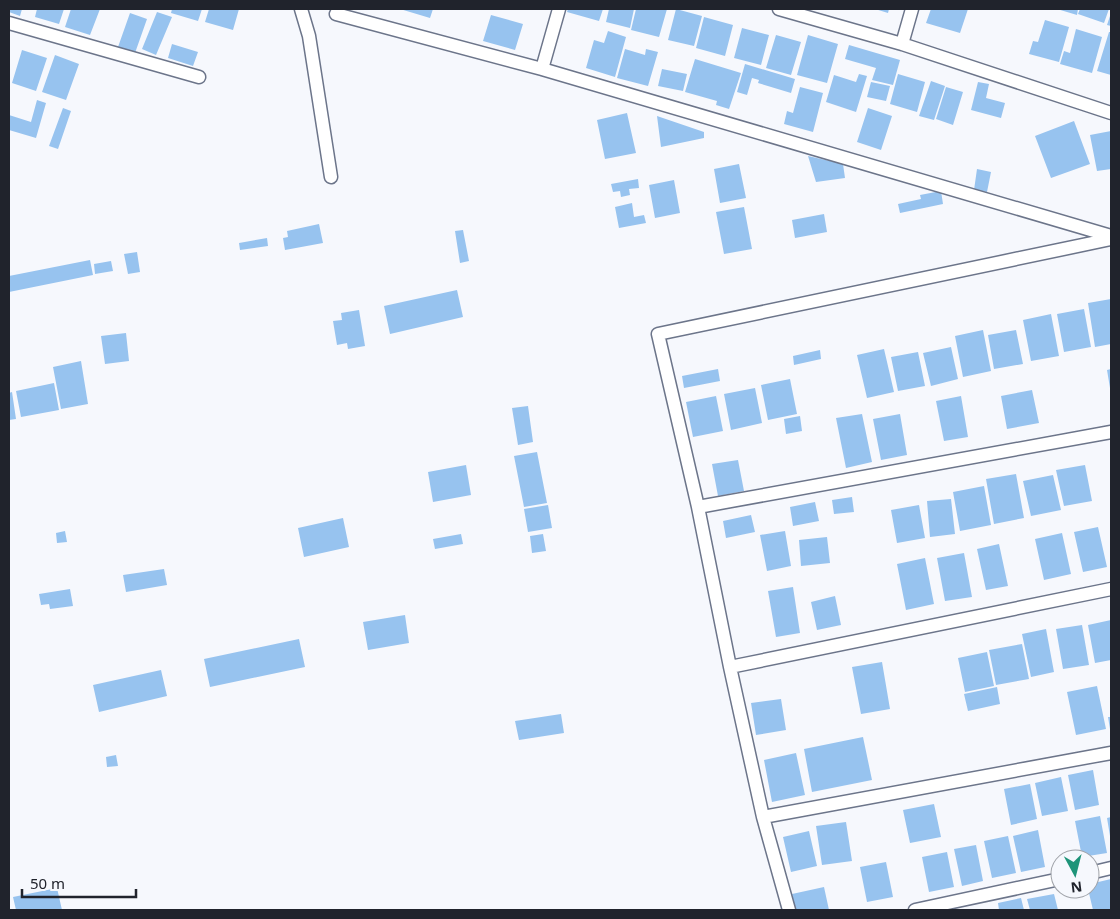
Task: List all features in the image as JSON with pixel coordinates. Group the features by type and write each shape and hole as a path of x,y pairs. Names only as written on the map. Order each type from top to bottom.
{"street":[{"path":"300,9 309,36 331,178"},
{"path":"542,69 559,9"},
{"path":"779,9 902,44 1111,113"},
{"path":"902,44 912,9"},
{"path":"336,14 542,69 1111,238"},
{"path":"9,23 199,77"},
{"path":"789,910 764,817 730,667 698,507 658,334 1111,238"},
{"path":"698,507 1111,432"},
{"path":"730,667 1111,589"},
{"path":"764,817 1111,753"},
{"path":"915,910 1050,881"}],"building":[{"path":"9,9 22,9 20,16 9,12"},
{"path":"37,9 64,9 59,24 35,17"},
{"path":"71,9 100,9 90,35 65,27"},
{"path":"172,9 202,9 198,21 171,13"},
{"path":"209,9 239,9 233,30 205,22"},
{"path":"400,9 433,9 430,18"},
{"path":"568,9 603,9 599,21 567,12"},
{"path":"609,9 634,9 630,28 606,22"},
{"path":"636,9 667,9 659,37 631,30"},
{"path":"676,9 702,16 694,46 668,40"},
{"path":"875,9 889,9 888,13"},
{"path":"931,9 968,9 960,33 926,23"},
{"path":"1057,9 1078,9 1077,15"},
{"path":"1080,9 1109,9 1104,23 1078,14"},
{"path":"157,12 172,17 156,55 142,49"},
{"path":"130,13 147,19 135,53 118,47"},
{"path":"1111,13 1111,26 1107,25"},
{"path":"491,15 523,24 515,50 483,41"},
{"path":"704,17 733,25 725,56 696,48"},
{"path":"1045,20 1069,27 1059,62 1029,54 1033,41 1038,42"},
{"path":"742,28 769,35 761,65 734,58"},
{"path":"1076,29 1102,37 1092,73 1060,64 1064,51 1070,53"},
{"path":"608,31 626,37 615,77 586,68 594,40 604,43"},
{"path":"1109,32 1111,32 1111,75 1097,71"},
{"path":"776,35 801,42 791,75 766,68"},
{"path":"808,35 838,44 827,83 797,75"},
{"path":"172,44 198,52 193,66 168,58"},
{"path":"849,45 900,60 893,85 872,80 876,68 845,59"},
{"path":"625,49 645,55 646,49 658,52 648,86 617,78"},
{"path":"22,50 47,58 36,91 12,83"},
{"path":"55,55 79,64 66,100 42,92"},
{"path":"695,59 741,73 729,109 716,105 717,101 685,92"},
{"path":"745,64 795,79 791,93 758,83 759,80 752,78 747,95 737,92"},
{"path":"662,69 687,74 683,91 658,86"},
{"path":"859,74 867,76 856,112 826,102 834,75 856,82"},
{"path":"898,74 925,82 917,112 890,104"},
{"path":"931,81 945,86 934,120 919,116"},
{"path":"871,82 890,86 886,101 867,97"},
{"path":"978,82 989,84 986,98 1005,103 1001,118 971,110"},
{"path":"800,87 823,93 813,132 784,124 787,111 793,113"},
{"path":"946,87 963,92 953,125 936,119"},
{"path":"37,100 46,103 36,138 9,130 9,115 31,122"},
{"path":"63,108 71,111 58,149 49,146"},
{"path":"868,108 892,116 881,150 857,142"},
{"path":"627,113 636,153 605,159 597,120"},
{"path":"657,116 704,132 704,138 661,147"},
{"path":"1074,121 1090,164 1051,178 1035,136"},
{"path":"1111,131 1111,169 1097,171 1090,135"},
{"path":"808,156 843,164 845,178 816,182"},
{"path":"739,164 746,198 720,203 714,169"},
{"path":"977,169 991,172 987,192 974,190"},
{"path":"638,179 639,188 629,189 630,195 621,197 620,191 613,192 611,184"},
{"path":"674,180 680,213 655,218 649,185"},
{"path":"941,191 943,204 900,213 898,204 921,199 920,195"},
{"path":"632,203 634,217 644,215 646,223 619,228 615,207"},
{"path":"744,207 752,249 724,254 716,212"},
{"path":"824,214 827,232 795,238 792,220"},
{"path":"319,224 323,243 285,250 283,238 288,237 287,231"},
{"path":"463,230 469,261 460,263 455,231"},
{"path":"267,238 268,246 240,250 239,243"},
{"path":"137,252 140,272 128,274 124,254"},
{"path":"90,260 93,275 9,292 9,276"},
{"path":"111,261 113,271 95,274 94,264"},
{"path":"457,290 463,317 390,334 384,306"},
{"path":"1111,299 1111,344 1095,347 1088,303"},
{"path":"1084,309 1091,347 1064,352 1057,314"},
{"path":"359,310 365,346 348,349 347,343 337,345 333,321 342,320 341,313"},
{"path":"1051,314 1059,356 1031,361 1023,320"},
{"path":"983,330 991,371 963,377 955,336"},
{"path":"1016,330 1023,364 994,369 988,335"},
{"path":"126,333 129,361 105,364 101,336"},
{"path":"951,347 958,379 931,386 923,353"},
{"path":"884,349 894,392 867,398 857,355"},
{"path":"820,350 821,359 794,365 793,356"},
{"path":"918,352 925,386 898,391 891,357"},
{"path":"81,361 88,404 61,409 53,367"},
{"path":"718,369 720,381 684,388 682,376"},
{"path":"1111,369 1111,388 1110,388 1107,370"},
{"path":"790,379 797,414 768,420 761,385"},
{"path":"54,383 59,410 21,417 16,391"},
{"path":"755,388 762,423 731,430 724,394"},
{"path":"1032,390 1039,423 1007,429 1001,396"},
{"path":"12,392 16,419 9,420 9,393"},
{"path":"716,396 723,431 693,437 686,402"},
{"path":"961,396 968,437 944,441 936,401"},
{"path":"528,406 533,442 518,445 512,408"},
{"path":"862,414 872,462 846,468 836,418"},
{"path":"900,414 907,455 881,460 873,419"},
{"path":"800,416 802,431 786,434 784,419"},
{"path":"537,452 547,503 524,507 514,456"},
{"path":"738,460 744,491 718,496 712,464"},
{"path":"466,465 471,495 433,502 428,472"},
{"path":"1085,465 1092,501 1064,506 1056,470"},
{"path":"1016,474 1024,518 994,524 986,479"},
{"path":"1053,475 1061,510 1031,516 1023,481"},
{"path":"984,486 991,525 960,531 953,492"},
{"path":"852,497 854,512 834,514 832,500"},
{"path":"951,499 955,534 930,537 927,501"},
{"path":"815,502 819,521 793,526 790,507"},
{"path":"548,505 552,528 528,532 524,509"},
{"path":"919,505 925,538 897,543 891,510"},
{"path":"751,515 755,532 726,538 723,521"},
{"path":"343,518 349,547 304,557 298,528"},
{"path":"1098,527 1107,567 1083,572 1074,532"},
{"path":"65,531 67,542 57,543 56,533"},
{"path":"785,531 791,566 767,571 760,535"},
{"path":"1062,533 1071,574 1044,580 1035,539"},
{"path":"461,534 463,544 435,549 433,539"},
{"path":"543,534 546,551 532,553 530,536"},
{"path":"827,537 830,563 801,566 799,540"},
{"path":"999,544 1008,586 986,590 977,549"},
{"path":"964,553 972,597 945,601 937,558"},
{"path":"925,558 934,604 906,610 897,564"},
{"path":"164,569 167,585 126,592 123,575"},
{"path":"793,587 800,633 776,637 768,591"},
{"path":"70,589 73,606 50,609 49,604 41,605 39,594"},
{"path":"835,596 841,625 817,630 811,602"},
{"path":"405,615 409,643 368,650 363,622"},
{"path":"1111,620 1111,660 1095,663 1088,625"},
{"path":"1082,625 1089,665 1063,669 1056,629"},
{"path":"1046,629 1054,672 1031,677 1022,634"},
{"path":"299,639 305,667 210,687 204,659"},
{"path":"1022,644 1029,679 996,685 989,650"},
{"path":"987,652 994,686 965,692 958,658"},
{"path":"882,662 890,709 861,714 852,667"},
{"path":"161,670 167,696 99,712 93,685"},
{"path":"1097,686 1106,729 1076,735 1067,692"},
{"path":"997,687 1000,704 968,711 964,694"},
{"path":"781,699 786,730 756,735 751,703"},
{"path":"561,714 564,733 519,740 515,721"},
{"path":"1108,717 1111,717 1111,729 1110,729"},
{"path":"863,737 872,780 812,792 804,749"},
{"path":"796,753 805,795 772,802 764,760"},
{"path":"116,755 118,766 107,767 106,757"},
{"path":"1093,770 1099,805 1075,810 1068,775"},
{"path":"1061,777 1068,811 1042,816 1035,783"},
{"path":"1030,784 1037,819 1011,825 1004,789"},
{"path":"934,804 941,837 910,843 903,810"},
{"path":"1100,816 1107,853 1100,854 1100,849 1080,849 1075,821"},
{"path":"1111,817 1111,836 1110,836 1107,818"},
{"path":"846,822 852,861 822,865 816,826"},
{"path":"1038,830 1045,867 1021,872 1013,836"},
{"path":"809,831 817,866 791,872 783,837"},
{"path":"1008,836 1016,873 992,878 984,841"},
{"path":"976,845 983,881 962,886 954,849"},
{"path":"947,852 954,887 929,892 922,857"},
{"path":"886,862 893,897 867,902 860,867"},
{"path":"1111,879 1111,910 1093,910 1090,899 1100,899 1100,882"},
{"path":"824,887 829,910 795,910 792,894"},
{"path":"57,888 62,910 16,910 13,897"},
{"path":"1050,895 1050,899 1055,899 1058,910 1030,910 1027,899"},
{"path":"1021,898 1024,910 999,910 998,903"}]}
